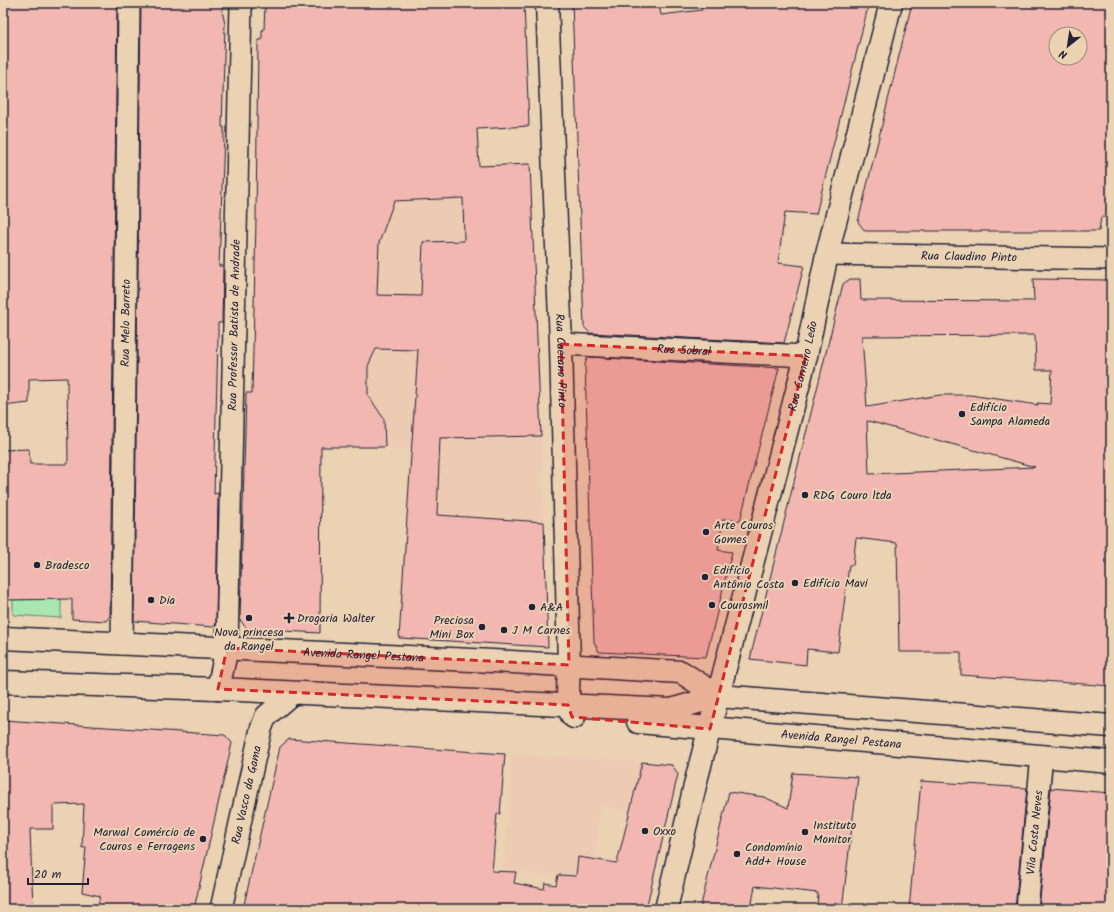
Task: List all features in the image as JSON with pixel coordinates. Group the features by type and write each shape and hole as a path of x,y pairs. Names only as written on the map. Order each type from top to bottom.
{"main road":[{"name":"Rua Caetano Pinto","path":"547,3 560,344 570,711"},
{"name":"Rua Carneiro Leão","path":"666,909 718,696 806,356 827,254 891,3"},
{"name":"Avenida Rangel Pestana","path":"3,638 569,665 681,672 718,696"},
{"path":"218,689 227,648"},
{"name":"Avenida Rangel Pestana","path":"3,682 293,692 570,711 710,729 1111,762"},
{"name":"Avenida Rangel Pestana","path":"570,711 672,710 718,696 1111,726"},
{"path":"672,710 705,719 710,729"}],"street":[{"name":"Rua Melo Barreto","path":"122,644 129,3"},
{"name":"Rua Professor Batista de Andrade","path":"227,648 241,3"},
{"name":"Rua Claudino Pinto","path":"827,254 1111,259"},
{"name":"Rua Sobral","path":"560,344 806,356"},
{"name":"Rua Vasco da Gama","path":"221,909 261,729 266,716 293,692"},
{"name":"Vila Costa Neves","path":"1027,909 1042,756"}],"highlighted area":[{"path":"561,344 806,356 710,729 572,717 568,705 218,689 227,648 569,665"}],"shaded area":[{"path":"532,194 544,535 407,525 408,449 329,447 325,257 394,201"},
{"path":"512,754 642,762 629,809 600,807 595,860 578,857 575,876 504,871"}],"green space":[{"path":"61,599 61,618 13,615 13,600"}],"building":[{"path":"3,3 117,3 110,616 106,621 72,619 72,599 3,600 3,450 29,449 30,464 68,464 67,378 29,379 29,403 3,406"},
{"path":"141,3 223,3 222,11 225,24 222,127 224,127 224,136 219,266 223,266 222,323 218,323 214,494 218,493 216,624 213,627 134,621"},
{"path":"265,3 321,6 321,3 524,3 529,126 477,129 479,166 530,164 541,436 440,438 437,515 544,522 548,647 399,638 418,350 376,349 368,366 368,395 384,419 385,447 321,447 320,633 247,629 240,620 246,393 252,393 258,40 262,40 262,30 264,30","holes":["463,198 464,241 423,242 421,296 377,295 379,243 394,201"]},
{"path":"572,3 633,3 633,6 659,5 661,15 702,10 701,3 850,3 868,7 816,214 785,212 778,263 804,266 784,343 590,333 584,327"},
{"path":"912,3 971,7 971,3 1111,3 1111,208 1110,217 1101,217 1099,231 865,231 858,222"},
{"path":"850,279 860,279 861,300 1034,301 1033,279 1111,280 1111,686 961,675 961,652 899,652 897,543 856,538 853,565 849,565 838,652 807,649 806,665 750,659 843,284","holes":["1035,335 1036,370 1052,370 1050,404 1037,403 1038,405 970,395 940,395 867,407 862,336","868,421 1035,467 869,474"]},
{"path":"588,357 779,368 740,521 723,519 718,550 732,552 706,657 599,652 594,642 585,364"},
{"path":"3,720 225,735 232,743 194,909 97,909 100,896 82,892 86,847 82,848 84,804 53,805 53,829 30,829 33,909 3,909"},
{"path":"289,739 505,754 500,814 497,814 492,871 516,872 514,883 544,889 545,883 556,885 558,875 576,876 578,857 617,863 642,762 672,765 678,774 646,909 243,909 280,747"},
{"path":"793,773 858,777 842,909 817,909 818,893 755,886 751,909 700,909 729,792 764,797 788,808"},
{"path":"921,781 1027,788 1015,909 953,907 953,909 909,909"},
{"path":"1051,788 1111,793 1111,908 1062,905 1061,909 1039,909"}],"place":[{"name":"Edifício Sampa Alameda","path":"962,414"},
{"name":"RDG Couro ltda","path":"805,495"},
{"name":"Arte Couros Gomes","path":"706,532"},
{"name":"Bradesco","path":"37,565"},
{"name":"Edifício Antônio Costa","path":"705,577"},
{"name":"Edifício Mavi","path":"795,583"},
{"name":"Dia","path":"151,600"},
{"name":"Courosmil","path":"712,605"},
{"name":"A&A","path":"532,607"},
{"name":"Nova princesa da Rangel","path":"249,618"},
{"name":"Drogaria Walter","path":"289,618"},
{"name":"Preciosa Mini Box","path":"482,627"},
{"name":"J M Carnes","path":"504,630"},
{"name":"Oxxo","path":"645,831"},
{"name":"Instituto Monitor","path":"805,832"},
{"name":"Marwal Comércio de Couros e Ferragens","path":"203,839"},
{"name":"Condomínio Add+ House","path":"737,854"}]}
